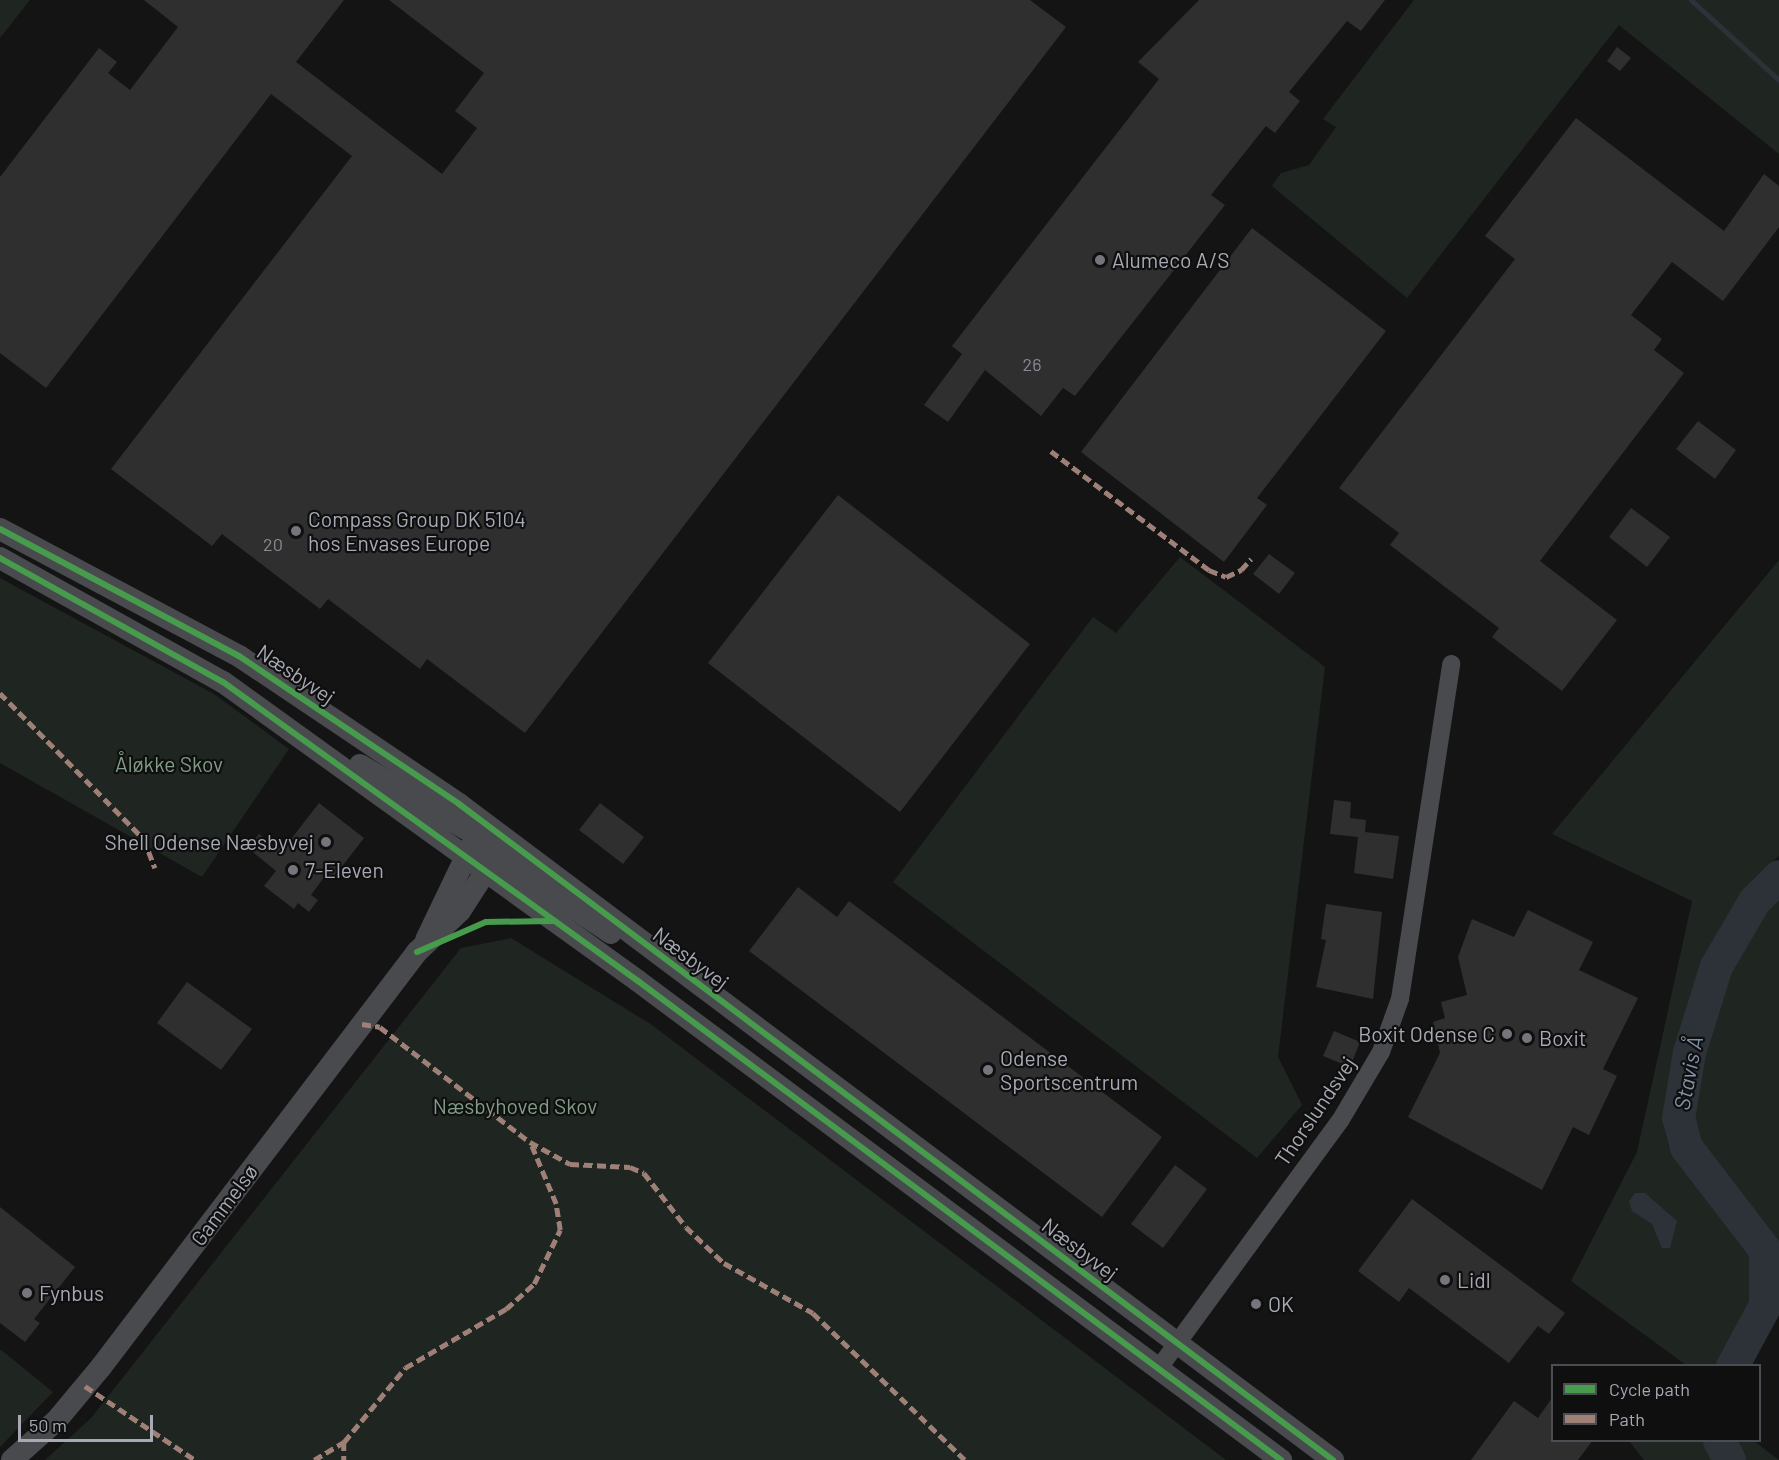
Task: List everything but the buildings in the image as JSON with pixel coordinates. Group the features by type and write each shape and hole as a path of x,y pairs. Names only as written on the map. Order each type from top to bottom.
{"street":[{"name":"Næsbyvej","path":"0,529 239,656 479,829 496,857 1281,1460"},
{"name":"Næsbyvej","path":"0,558 223,682 466,859 496,857 683,973 1333,1460"},
{"name":"Thorslundsvej","path":"1159,1368 1340,1121 1381,1052 1400,999 1451,664"},
{"path":"316,749 359,764 479,829"},
{"name":"Gammelsø","path":"12,1460 101,1367 425,941 479,829"},
{"name":"Gammelsø","path":"425,941 460,911 496,857"}],"green space":[{"path":"0,0 30,0 0,38"},
{"path":"1414,0 1779,0 1779,154 1619,25 1407,298 1272,186 1281,173 1309,165 1336,127 1323,119"},
{"path":"1180,557 1325,667 1278,1057 1302,1105 1257,1158 893,882 1093,617 1116,633"},
{"path":"1779,560 1779,856 1754,878 1730,918 1680,1043 1662,1120 1669,1146 1745,1240 1762,1288 1717,1364 1685,1364 1571,1281 1637,1152 1692,901 1552,834"},
{"name":"Åløkke Skov","path":"0,578 214,694 289,749 202,877 0,763"},
{"path":"1779,893 1779,1242 1769,1246 1731,1186 1697,1145 1691,1125 1695,1076 1714,1011 1740,946"},
{"name":"Næsbyhoved Skov","path":"511,938 652,1025 1226,1460 45,1460 91,1418 461,948"},
{"path":"0,1349 53,1392 0,1447"},
{"path":"1630,1442 1709,1442 1714,1460 1644,1460"},
{"path":"1739,1442 1755,1442 1779,1460 1743,1460"}],"shaded area":[{"path":"1635,1193 1645,1193 1677,1221 1670,1248 1662,1248 1652,1224 1632,1211 1629,1201"}],"waterway":[{"path":"1691,0 1779,80"},
{"name":"Stavis Å","path":"1733,1364 1765,1305 1765,1250 1686,1147 1678,1118 1689,1052 1716,966 1754,901 1779,876"},
{"name":"Stavis Å","path":"1720,1442 1729,1460"}],"marked path":[{"path":"1051,451 1209,570 1226,577 1241,570 1251,559"},
{"path":"0,693 144,839 155,868"},
{"path":"362,1024 380,1027 530,1142 570,1164 630,1167 644,1173 686,1227 724,1263 813,1313 965,1460"},
{"path":"314,1460 344,1442 405,1368 506,1309 534,1284 560,1230 556,1204 530,1142"},
{"path":"85,1386 195,1460"},
{"path":"344,1442 344,1460"}],"cycle path":[{"path":"0,529 239,656 459,804 1333,1460"},
{"path":"0,558 223,682 638,981 1281,1460"},
{"path":"417,952 486,922 553,921"}],"place":[{"name":"Alumeco A/S","path":"1100,260"},
{"name":"Compass Group DK 5104 hos Envases Europe","path":"296,531"},
{"name":"Shell Odense Næsbyvej","path":"326,842"},
{"name":"7-Eleven","path":"293,870"},
{"name":"Boxit Odense C","path":"1507,1034"},
{"name":"Boxit","path":"1527,1038"},
{"name":"Odense Sportscentrum","path":"988,1070"},
{"name":"Lidl","path":"1445,1280"},
{"name":"Fynbus","path":"27,1293"},
{"name":"OK","path":"1256,1304"}]}
